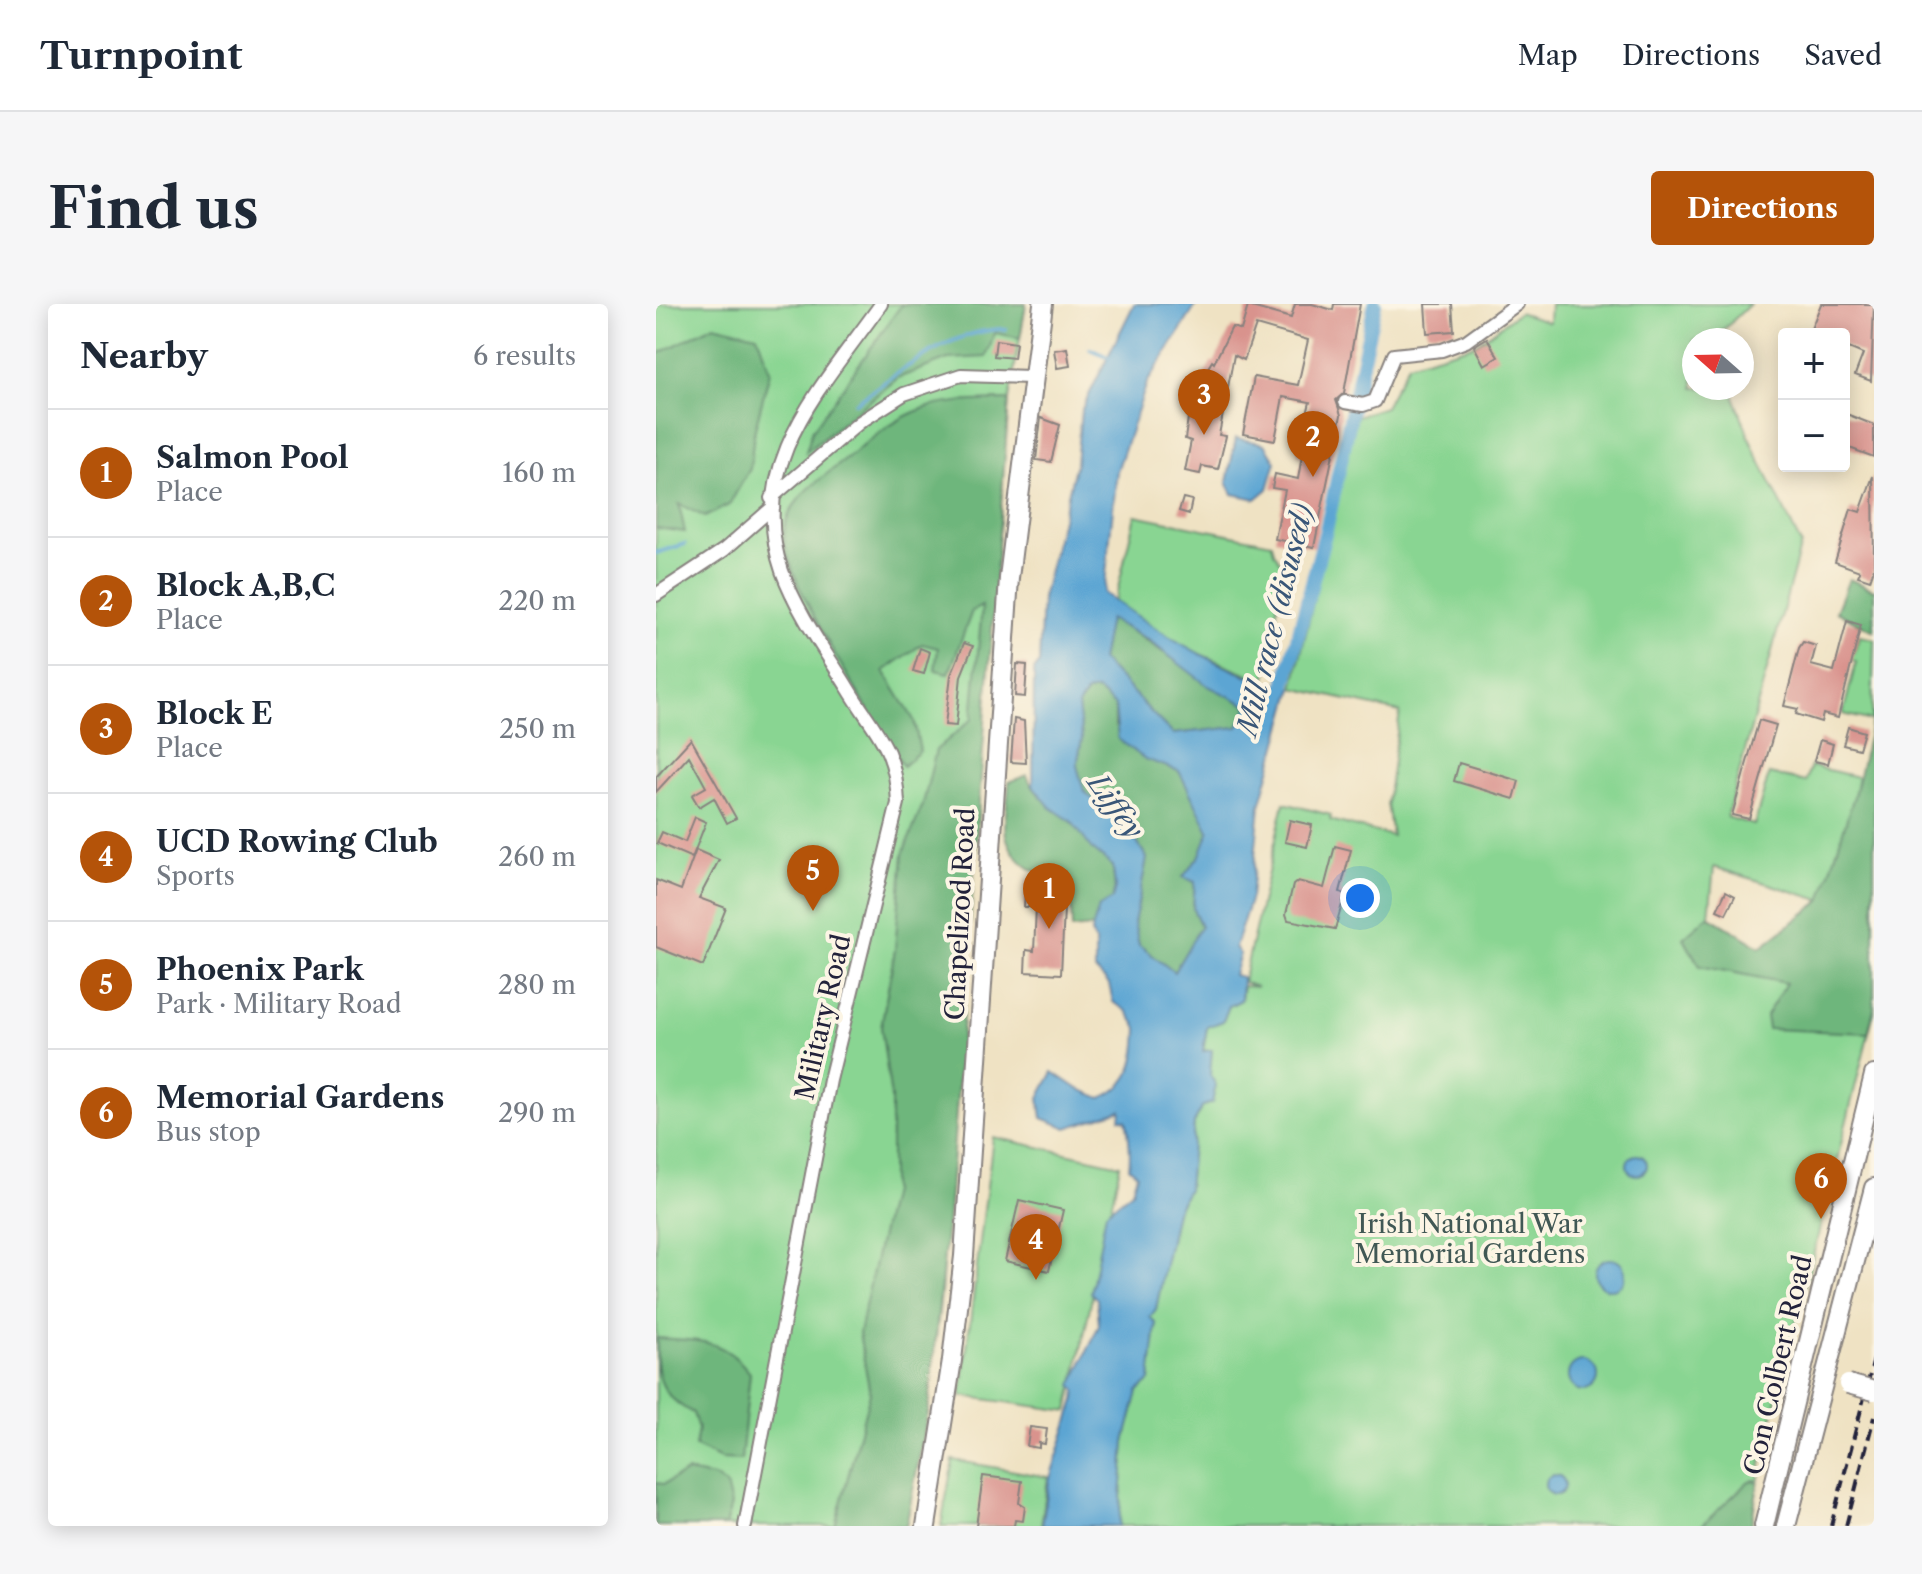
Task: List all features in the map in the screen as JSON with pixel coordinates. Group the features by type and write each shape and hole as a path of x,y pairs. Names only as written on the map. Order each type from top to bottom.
{"main road":[{"name":"Chapelizod Road","path":"926,1526 952,1360 964,1256 996,736 1031,377 1043,304"},
{"name":"Con Colbert Road","path":"1764,1526 1874,1075"},
{"name":"Con Colbert Road","path":"1786,1526 1827,1379 1874,1188"},
{"path":"1802,1373 1874,1391"}],"street":[{"path":"772,503 781,459 791,435 881,304"},
{"path":"1345,402 1370,404 1381,395 1394,355 1442,350 1466,341 1517,304"},
{"path":"656,595 724,550 884,404 948,376 1031,377"},
{"name":"Military Road","path":"745,1526 830,1080 898,803 897,770 880,733 832,663 782,571 772,503"}],"green space":[{"path":"656,304 1026,304 1009,400 941,1293 928,1412 906,1526 656,1526"},
{"path":"902,304 1026,304 1020,338 995,333 986,357 948,359 898,378 806,452 812,431"},
{"name":"Irish National War Memorial Gardens","path":"1550,304 1750,304 1725,328 1682,328 1682,400 1735,400 1753,447 1801,544 1727,817 1754,825 1769,774 1806,782 1811,766 1858,777 1854,796 1874,918 1874,1012 1762,1459 1751,1526 1119,1526 1125,1442 1138,1391 1150,1381 1156,1323 1149,1317 1156,1309 1176,1211 1188,1189 1194,1123 1203,1106 1212,1051 1203,1051 1207,1027 1223,1021 1229,1006 1241,1000 1243,986 1257,987 1243,982 1284,803 1331,815 1330,820 1392,836 1387,803 1400,712 1293,688 1357,416 1385,407 1408,364 1476,344 1519,312 1549,322","holes":["1714,867 1820,901 1761,947 1709,916"]},
{"path":"714,325 757,335 770,371 754,433 750,469 729,505 705,517 679,504 685,532 656,528 656,355"},
{"path":"1009,400 949,1206 928,1412 906,1526 835,1526 870,1393 859,1333 891,1191 891,1098 881,1027 895,949 903,854 923,804 936,750 972,719 982,606 972,611 949,673 935,670 938,648 922,644 884,671 914,720 920,751 903,766 853,685 798,583 787,555 786,521 799,499 818,481 906,416 939,404"},
{"path":"1135,515 1272,543 1286,571 1279,581 1275,637 1265,681 1176,644 1115,601"},
{"path":"1849,579 1874,590 1874,631 1836,612"},
{"path":"1109,618 1213,686 1250,706 1238,727 1173,734 1101,660"},
{"path":"1860,636 1874,639 1872,721 1843,714 1856,662 1851,660"},
{"path":"1097,690 1115,706 1115,726 1145,759 1179,771 1210,831 1200,855 1183,877 1195,881 1193,909 1201,926 1174,972 1139,945 1134,923 1147,858 1131,833 1084,792 1077,766 1082,738 1078,706 1087,692"},
{"path":"1874,713 1874,1009 1868,1033 1768,1029 1766,1016 1786,983 1700,966 1683,938 1708,916 1761,947 1821,901 1854,796"},
{"path":"1027,775 1041,797 1074,824 1113,866 1114,896 1099,912 1093,927 1072,929 1070,881 1041,875 1024,864 1011,849 1005,819 1009,782"},
{"path":"993,1137 1120,1165 1068,1411 961,1396"},
{"path":"657,1338 709,1343 730,1353 750,1373 741,1460 721,1459 695,1447 698,1429 693,1413 672,1399 662,1383 657,1363"},
{"path":"953,1460 1048,1477 1041,1526 941,1526"},
{"path":"687,1472 714,1477 726,1485 731,1505 725,1526 656,1526 656,1483 664,1484"},
{"path":"1756,1480 1758,1484 1751,1526 1701,1526 1749,1481"}],"water":[{"path":"1134,304 1197,304 1147,383 1117,471 1104,593 1194,651 1244,674 1293,688 1260,806 1251,897 1235,947 1240,954 1234,975 1242,977 1241,1000 1229,1006 1223,1021 1207,1027 1203,1051 1212,1050 1210,1075 1216,1085 1212,1103 1203,1106 1194,1123 1188,1189 1176,1211 1156,1309 1150,1317 1156,1323 1150,1381 1138,1391 1125,1442 1119,1526 1042,1526 1049,1481 1075,1400 1076,1390 1072,1385 1099,1325 1097,1299 1091,1293 1106,1212 1132,1191 1137,1174 1129,1167 1128,1131 1126,1120 1120,1119 1121,1110 1067,1128 1042,1118 1039,1098 1053,1072 1077,1088 1101,1098 1112,1093 1127,1079 1131,1070 1138,1028 1127,1011 1113,1002 1109,984 1095,970 1095,941 1091,933 1099,907 1112,899 1115,888 1113,866 1091,848 1072,822 1050,807 1033,786 1034,670 1039,664 1042,598 1076,463 1081,411","holes":["1109,619 1147,639 1208,686 1249,706 1238,727 1173,734 1101,660","1097,690 1115,706 1118,739 1145,759 1179,771 1209,831 1200,855 1183,877 1195,882 1193,909 1201,926 1174,972 1139,945 1134,923 1147,858 1131,833 1084,791 1077,766 1082,738 1078,706 1087,692"]},
{"path":"1236,438 1265,444 1276,462 1268,489 1256,499 1233,494 1227,482"},
{"path":"1637,1155 1644,1158 1647,1165 1644,1172 1637,1175 1630,1172 1627,1165 1630,1158"},
{"path":"1610,1259 1616,1260 1624,1268 1624,1280 1616,1288 1610,1289 1604,1288 1596,1280 1595,1274 1596,1268 1604,1260"},
{"path":"1583,1361 1589,1362 1597,1370 1597,1382 1589,1390 1583,1391 1577,1390 1569,1382 1568,1376 1569,1370 1577,1362"},
{"path":"1555,1475 1562,1478 1565,1485 1562,1492 1555,1495 1548,1492 1545,1485 1548,1478"}],"building":[{"path":"1295,304 1312,304 1333,310 1334,304 1360,304 1344,393 1336,400 1341,415 1314,547 1275,539 1285,490 1272,488 1275,474 1298,479 1302,456 1297,455 1310,402 1283,397 1275,440 1243,434 1254,377 1298,385 1308,340 1256,325 1244,360 1234,355 1219,435 1226,436 1218,469 1202,466 1200,474 1185,471 1191,441 1185,439 1191,396 1212,361 1214,363 1232,327 1241,330 1248,306 1291,318"},
{"path":"1425,304 1452,304 1454,331 1427,333"},
{"path":"1821,304 1874,304 1871,381 1855,375 1863,354 1850,349 1850,328 1811,328"},
{"path":"1487,338 1498,357 1484,365 1474,346"},
{"path":"996,340 1016,343 1014,358 994,356"},
{"path":"1067,348 1070,366 1057,368 1054,350"},
{"path":"1850,415 1874,425 1874,457 1850,448"},
{"path":"1041,418 1060,425 1051,462 1036,460"},
{"path":"1873,476 1874,568 1870,580 1858,576 1860,571 1835,562 1851,509 1860,512"},
{"path":"1183,498 1192,500 1189,514 1179,511"},
{"path":"1847,621 1861,625 1838,718 1823,714 1821,722 1796,714 1798,709 1784,706 1799,648 1803,642 1816,646 1811,665 1834,671"},
{"path":"964,643 973,646 961,676 956,726 945,725 951,675"},
{"path":"920,648 930,652 924,674 913,671"},
{"path":"1017,664 1027,665 1025,697 1015,696"},
{"path":"1014,719 1024,721 1026,763 1011,762"},
{"path":"1759,720 1776,725 1749,819 1732,815"},
{"path":"1848,727 1864,732 1859,749 1843,745"},
{"path":"691,739 736,818 727,823 714,798 699,807 692,795 706,787 689,756 656,792 656,777"},
{"path":"1820,740 1833,744 1828,764 1814,761"},
{"path":"1459,763 1519,781 1514,799 1454,781"},
{"path":"695,817 706,822 692,858 657,843 662,832 685,842"},
{"path":"1290,820 1312,825 1307,847 1285,842"},
{"path":"1335,846 1351,850 1340,892 1345,894 1335,929 1288,920 1286,914 1293,885 1298,881 1324,888"},
{"path":"696,850 719,860 699,898 726,908 703,966 656,947 656,880 681,890"},
{"path":"1026,880 1065,887 1061,974 1025,972 1026,950 1034,951 1036,907 1024,907"},
{"path":"1726,891 1735,896 1726,914 1717,910"},
{"path":"1019,1200 1063,1210 1049,1271 1005,1261"},
{"path":"1030,1427 1047,1429 1045,1444 1039,1443 1039,1448 1027,1446"},
{"path":"983,1476 1022,1481 1019,1503 1025,1507 1023,1521 1015,1520 1014,1526 976,1526"}],"waterway":[{"name":"Mill race (disused)","path":"1280,703 1326,530 1375,304"},
{"path":"855,403 945,345 965,336 1006,329"},
{"path":"1090,349 1110,358"},
{"path":"656,553 685,544"}],"railway":[{"path":"1831,1526 1874,1359"},
{"path":"1846,1526 1874,1417"}],"place":[{"name":"Block E","path":"1204,435"},
{"name":"Block A,B,C","path":"1313,477"},
{"name":"Phoenix Park","path":"813,911"},
{"name":"Salmon Pool","path":"1049,929"},
{"name":"Memorial Gardens","path":"1821,1219"},
{"name":"UCD Rowing Club","path":"1036,1280"}],"water label":[{"name":"Liffey","path":"1116,806"}]}
